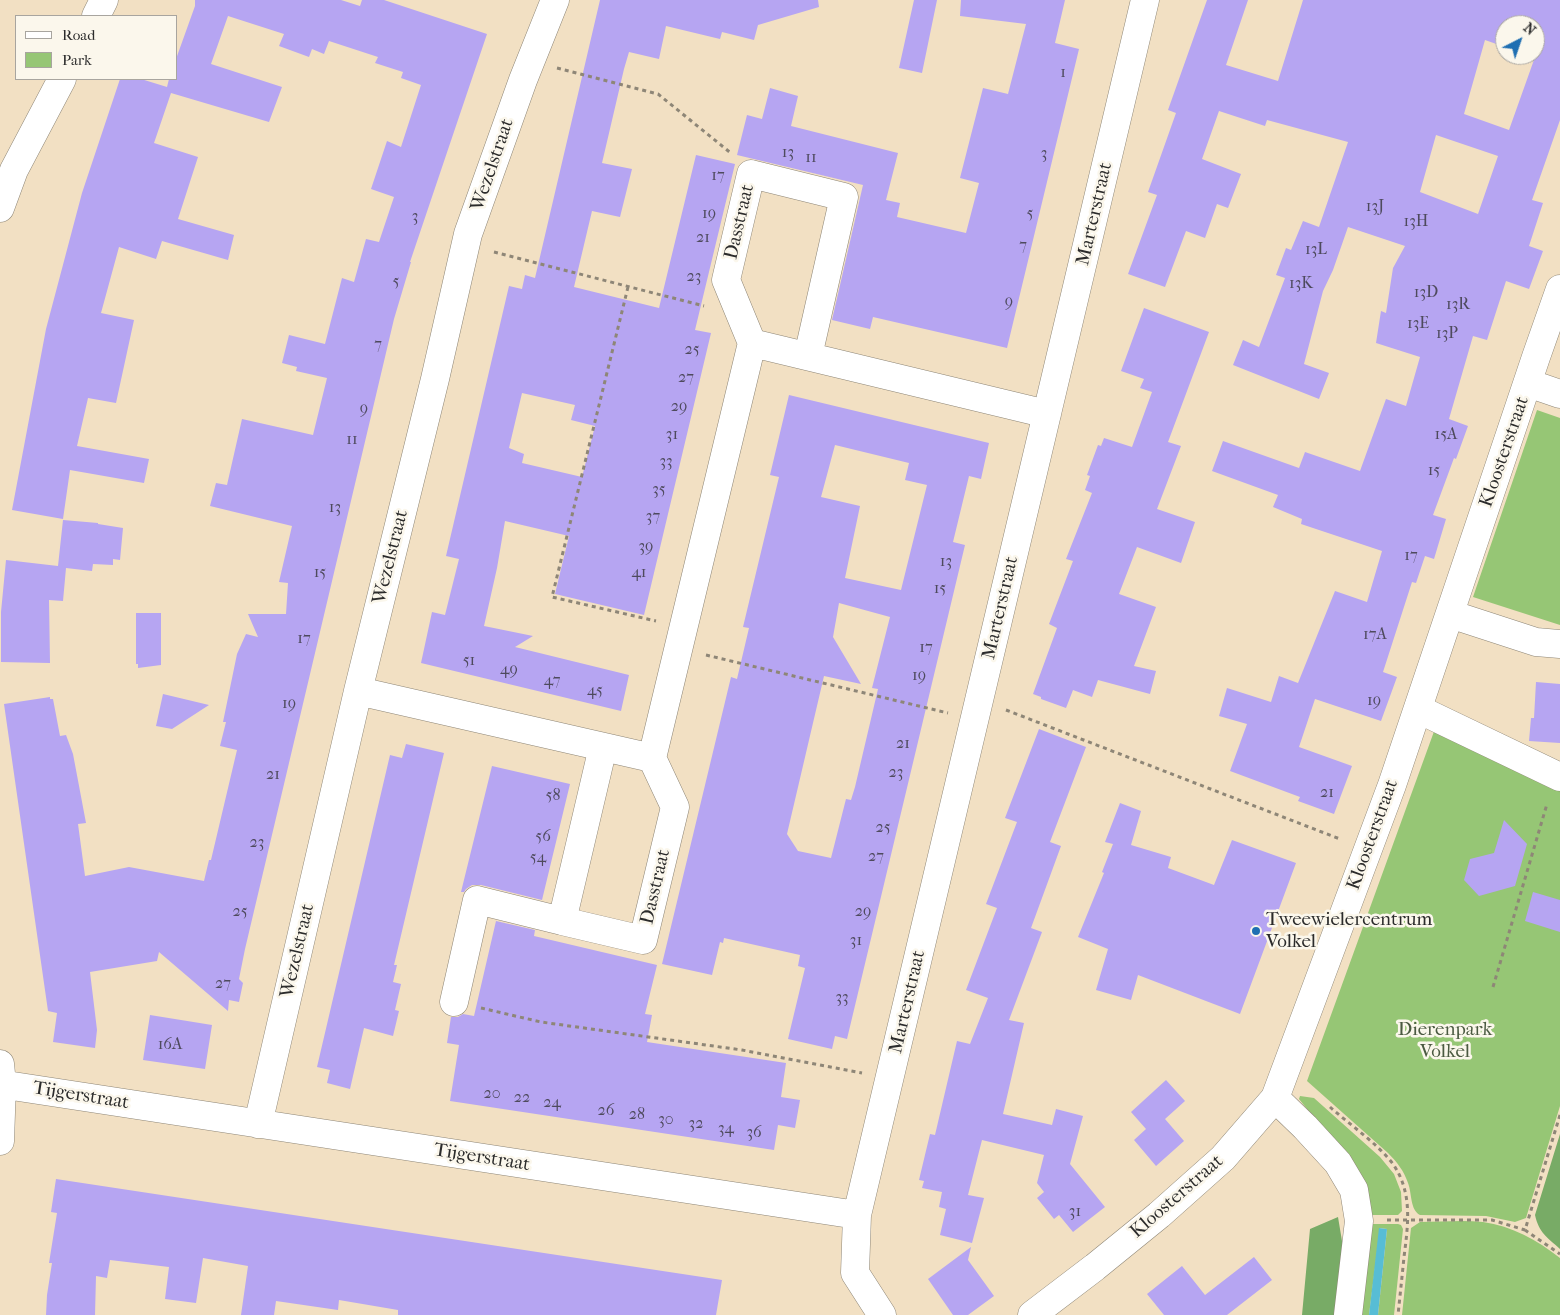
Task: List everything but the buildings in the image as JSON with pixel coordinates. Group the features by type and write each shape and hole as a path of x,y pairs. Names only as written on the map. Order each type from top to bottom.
{"street":[{"path":"96,15 104,0"},
{"name":"Wezelstraat","path":"258,1124 358,691 468,234 530,62 555,0"},
{"name":"Marterstraat","path":"857,1215 1145,0"},
{"path":"0,208 14,170 61,80"},
{"name":"Dasstraat","path":"752,343 726,280 751,174 844,197 808,356"},
{"name":"Kloosterstraat","path":"1032,1315 1095,1268 1159,1215 1223,1158 1274,1098 1392,785 1560,288"},
{"path":"358,691 652,758 752,343 1047,414"},
{"path":"1528,383 1560,394"},
{"path":"1450,614 1536,642 1560,644"},
{"path":"1418,709 1558,776"},
{"path":"454,1002 477,900 562,921 603,747"},
{"name":"Dasstraat","path":"562,921 643,940 675,807 652,758"},
{"path":"0,1141 1,1077"},
{"name":"Tijgerstraat","path":"1,1077 258,1124 857,1215"},
{"path":"1274,1098 1305,1127 1338,1163 1354,1190 1358,1220 1348,1315"},
{"path":"857,1215 855,1273 882,1315"}],"path":[{"path":"530,62 658,94 738,159 751,174"},
{"path":"466,245 741,315"},
{"path":"628,286 552,597 681,638 977,709 1368,850"},
{"path":"1493,987 1558,776"},
{"path":"454,1002 540,1022 742,1050 889,1079"},
{"path":"1525,1230 1560,1115"},
{"path":"1358,1220 1492,1220 1525,1230 1560,1254"}],"green space":[{"path":"1537,410 1560,418 1560,625 1473,597"},
{"name":"Dierenpark Volkel","path":"1436,726 1560,789 1560,1106 1526,1218 1515,1222 1486,1216 1420,1215 1417,1213 1414,1209 1409,1187 1400,1167 1388,1153 1307,1081"},
{"path":"1300,1096 1314,1098 1380,1157 1394,1174 1401,1192 1402,1211 1398,1215 1371,1215 1315,1119 1299,1099"},
{"path":"1560,1134 1560,1249 1541,1231 1535,1215"},
{"path":"1338,1217 1343,1247 1337,1315 1302,1315 1310,1229"},
{"path":"1467,1221 1494,1224 1514,1230 1542,1245 1560,1258 1560,1315 1402,1315 1411,1228 1420,1222"},
{"path":"1398,1224 1403,1229 1394,1315 1378,1315 1387,1229 1380,1228 1369,1315 1358,1315 1370,1225"}],"water":[{"path":"1379,1228 1387,1229 1378,1315 1369,1315"}],"place":[{"name":"Tweewielercentrum Volkel","path":"1256,931"}]}
